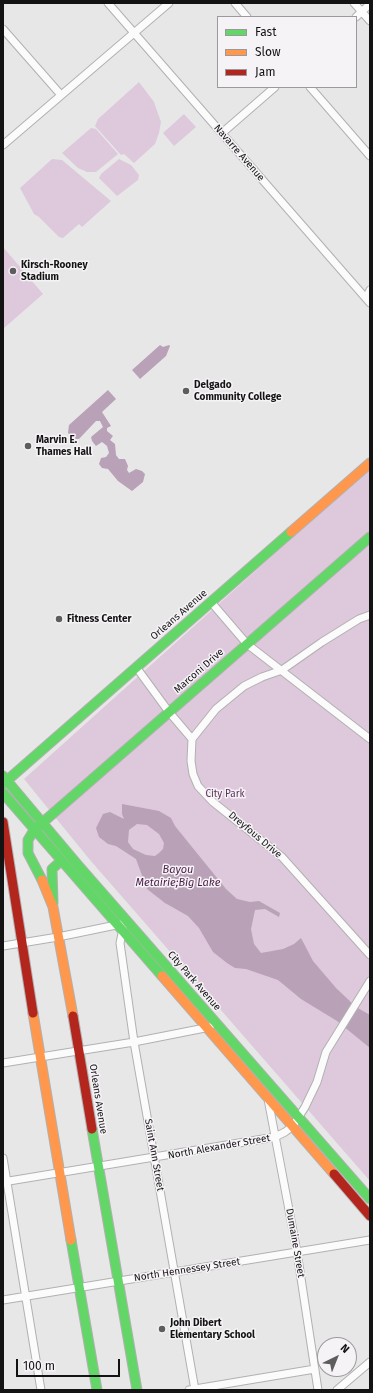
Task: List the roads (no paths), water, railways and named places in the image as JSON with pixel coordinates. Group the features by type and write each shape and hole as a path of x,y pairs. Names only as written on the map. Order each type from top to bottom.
{"street":[{"name":"Navarre Avenue","path":"108,3 368,300"},
{"path":"3,145 169,3"},
{"path":"235,3 246,16"},
{"path":"354,3 358,15 370,22"},
{"path":"358,15 370,4"},
{"path":"3,29 60,95"},
{"path":"222,133 274,88"},
{"path":"311,88 370,156"},
{"path":"368,300 370,290"},
{"name":"Orleans Avenue","path":"4,780 370,463"},
{"name":"Marconi Drive","path":"43,822 370,537"},
{"path":"211,602 247,644 370,739"},
{"path":"136,667 169,712 192,739 216,710 232,695 262,677 282,670 322,642 359,619 370,615"},
{"name":"Dreyfous Drive","path":"192,739 191,761 193,774 198,786 213,802 282,858 370,955"},
{"name":"City Park Avenue","path":"4,780 43,822 77,864 370,1199"},
{"path":"4,794 28,814 43,822 34,830"},
{"name":"City Park Avenue","path":"4,794 268,1096 370,1216"},
{"path":"3,822 40,1057 97,1390"},
{"name":"Orleans Avenue","path":"34,830 28,840 28,852 45,886 53,907 137,1390"},
{"path":"53,907 54,897 52,869 61,861"},
{"name":"Saint Ann Street","path":"127,921 120,928 120,943 134,1042 155,1158 193,1390"},
{"path":"3,946 120,928"},
{"name":"North Alexander Street","path":"5,1182 275,1137 293,1126 299,1117 317,1082 326,1052 370,981"},
{"path":"3,1063 134,1042 207,1028 217,1024"},
{"name":"Dumaine Street","path":"268,1096 297,1252 318,1390"},
{"path":"3,1158 5,1182 41,1390"},
{"name":"North Hennessey Street","path":"3,1300 370,1240"},
{"path":"337,1390 370,1362"},
{"path":"193,1390 315,1369"}],"water":[{"path":"160,345 163,347 170,346 166,356 140,379 132,370"},
{"path":"108,390 116,399 102,412 111,426 107,428 107,431 113,436 110,440 115,444 116,455 119,459 125,459 129,473 136,469 145,474 143,482 132,491 118,481 108,469 102,468 99,464 101,458 106,457 109,453 107,446 102,442 96,446 92,441 91,437 103,427 100,421 96,421 79,439 74,439 68,433 69,425"},
{"name":"Bayou Metairie;Big Lake","path":"122,804 159,811 171,818 175,826 226,889 237,899 250,902 259,901 280,913 279,917 265,909 255,910 251,929 254,944 261,953 283,949 294,944 301,938 313,961 336,988 356,1007 370,1015 370,1048 337,1021 301,999 278,980 246,969 235,968 213,952 199,928 188,916 165,903 147,889 136,859 116,846 108,844 99,837 96,828 103,814 110,812 124,819 122,814","holes":["137,824 147,825 159,834 164,843 163,849 155,856 146,855 133,849 128,842 129,830"]}],"place":[{"name":"Kirsch-Rooney Stadium","path":"13,271"},
{"name":"Delgado Community College","path":"186,391"},
{"name":"Marvin E. Thames Hall","path":"28,446"},
{"name":"Fitness Center","path":"59,619"},
{"name":"John Dibert Elementary School","path":"162,1329"}],"park label":[{"name":"City Park","path":"225,794"}]}
